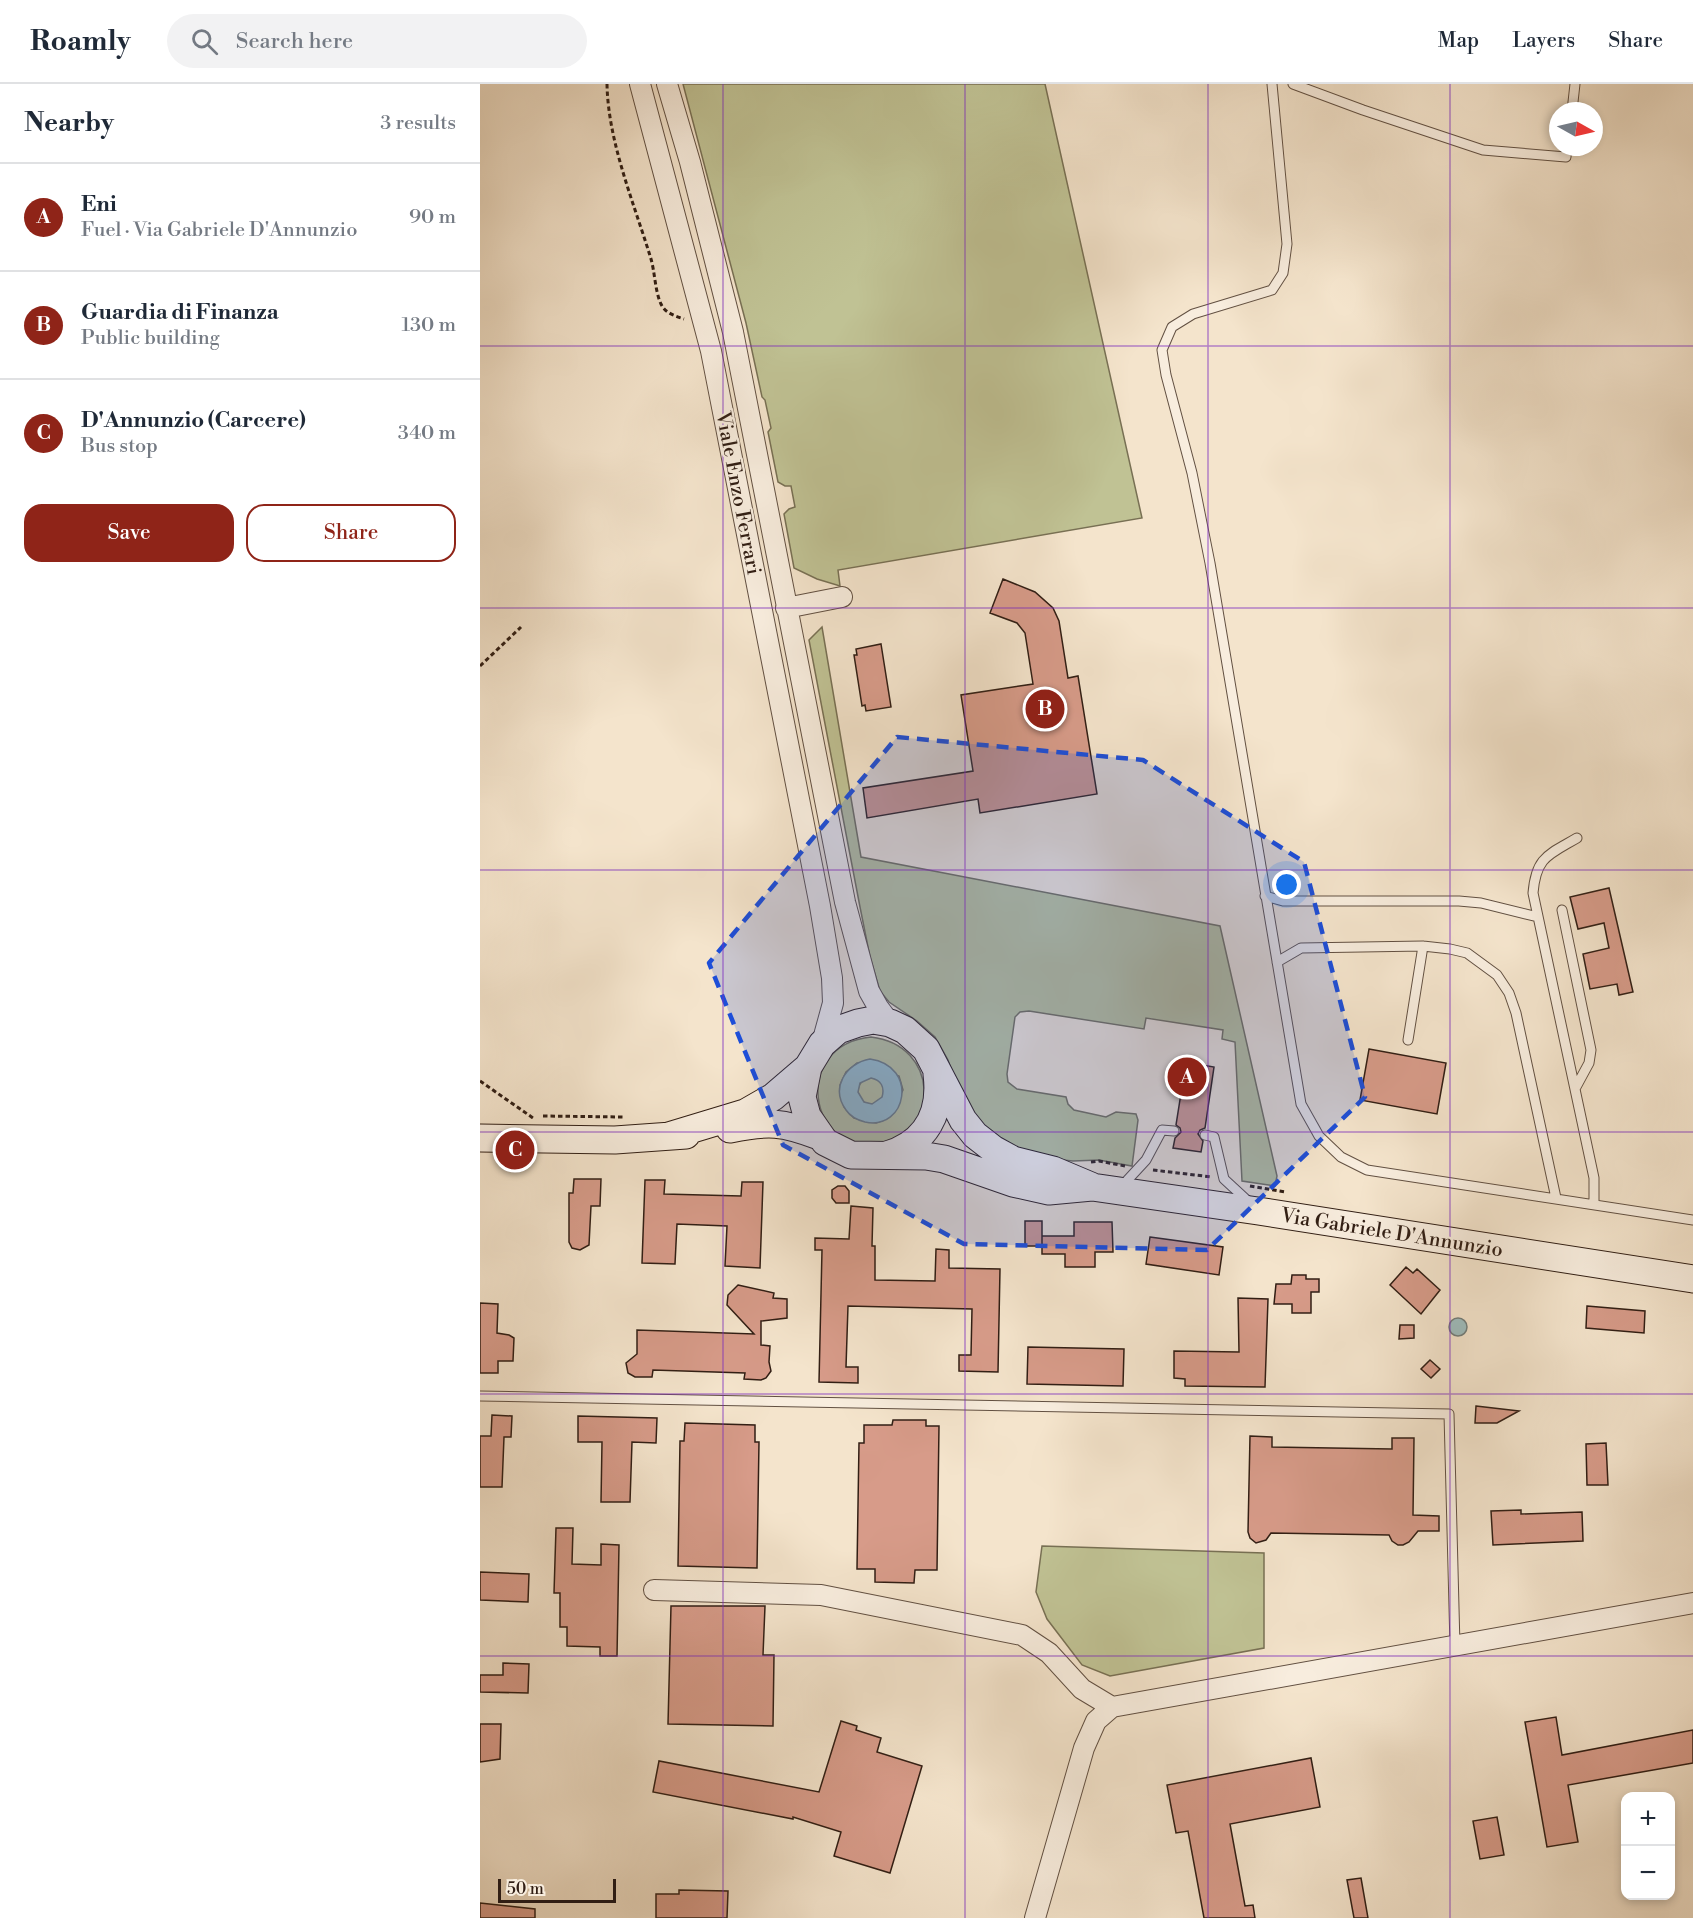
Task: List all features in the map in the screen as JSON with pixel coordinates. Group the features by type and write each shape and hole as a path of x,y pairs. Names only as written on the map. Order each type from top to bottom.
{"main road":[{"path":"669,1136 745,1113 773,1097 808,1067 822,1044 838,1030 873,1020 890,1023 905,1030 926,1049 963,1120 975,1135 993,1149 1013,1160 1053,1170 1089,1175"},
{"path":"808,1067 802,1097 807,1116 819,1136"},
{"path":"883,1156 911,1144 927,1126 937,1105 939,1089 937,1074"},
{"path":"480,1138 546,1131 644,1139 712,1133 766,1123 786,1124 819,1136 836,1149 851,1155 926,1156 944,1159 1013,1183 1048,1191 1089,1175"},
{"name":"Via Gabriele D'Annunzio","path":"1089,1175 1118,1191 1693,1279"}],"street":[{"name":"Viale Enzo Ferrari","path":"640,84 711,351 820,906 832,978 833,1003 822,1044"},
{"name":"Viale Enzo Ferrari","path":"667,84 693,173 733,332 845,902 869,991 890,1023"},
{"path":"786,608 842,597"},
{"path":"654,1590 820,1595 1022,1635 1049,1653 1082,1689 1112,1707"},
{"path":"1035,1918 1084,1748 1096,1721 1112,1707 1693,1603"}],"lane":[{"path":"1272,84 1287,244 1283,273 1272,290 1193,314 1172,327 1162,350 1166,375 1192,474 1210,563 1301,1104 1319,1136 1341,1157 1367,1170 1693,1220"},
{"path":"1573,102 1575,84"},
{"path":"1297,85 1483,150 1549,156"},
{"path":"1577,838 1544,858 1535,874 1533,893 1594,1178 1594,1204"},
{"path":"1265,896 1283,901 1459,901 1481,903 1538,917"},
{"path":"1562,910 1591,1050 1576,1087"},
{"path":"1277,962 1301,948 1423,946 1450,948 1467,953 1497,975 1509,993 1516,1013 1556,1198"},
{"path":"1408,1040 1423,946"},
{"path":"1118,1191 1146,1160 1162,1130 1174,1131"},
{"path":"1205,1135 1214,1137 1224,1179 1258,1211"},
{"path":"480,1396 1449,1414 1455,1646"}],"path":[{"path":"607,84 607,103 612,126 637,218 652,261 661,305 669,314 686,320"},
{"path":"480,666 522,627"},
{"path":"480,1081 530,1116 546,1131"},
{"path":"520,1116 626,1117"},
{"path":"528,1122 546,1131"},
{"path":"1089,1175 1099,1161 1224,1179 1287,1193"}],"highlighted area":[{"path":"897,737 1143,760 1304,862 1365,1097 1207,1250 964,1244 783,1145 709,963"}],"green space":[{"path":"683,84 1045,84 1142,518 838,570 840,586 817,579 794,568 784,514 795,507 791,486 778,482 768,432 771,428 765,400 762,397 746,323"},
{"path":"822,627 861,857 1220,926 1277,1176 1275,1186 1242,1181 1235,1042 1222,1039 1223,1030 1146,1018 1144,1029 1029,1011 1020,1012 1015,1017 1007,1074 1008,1082 1017,1089 1066,1097 1068,1104 1074,1110 1106,1117 1116,1112 1136,1114 1138,1120 1132,1166 1099,1160 1073,1161 1028,1155 991,1134 960,1096 948,1060 935,1037 917,1021 889,1002 880,991 870,957 809,640"},
{"path":"871,1037 894,1043 910,1056 920,1071 924,1089 922,1107 914,1124 901,1137 882,1144 857,1143 837,1134 824,1118 818,1098 820,1078 828,1059 845,1044","holes":["857,1063 899,1076 903,1090 890,1116 884,1120 876,1123 854,1118 844,1107 840,1085 846,1072"]},
{"path":"871,1078 880,1082 884,1091 880,1100 871,1104 862,1100 858,1091 862,1082"},
{"path":"1042,1546 1264,1553 1264,1648 1110,1676 1082,1665 1047,1619 1036,1592"}],"water":[{"path":"870,1059 886,1064 896,1073 901,1084 902,1096 898,1108 890,1117 879,1122 865,1122 857,1119 841,1102 840,1085 843,1078 861,1061","holes":["874,1079 880,1082 883,1093 882,1097 872,1104 864,1102 858,1092 860,1083"]},
{"path":"1458,1318 1464,1321 1467,1327 1464,1333 1458,1336 1452,1333 1449,1327 1452,1321"}],"building":[{"path":"1003,579 1035,592 1053,608 1059,621 1068,678 1078,676 1097,794 980,813 978,799 867,818 863,788 973,771 961,695 1033,684 1025,633 1017,623 990,613"},
{"path":"881,644 891,707 866,711 865,705 862,706 854,655 857,655 856,649"},
{"path":"1609,888 1633,992 1619,995 1617,984 1590,989 1583,954 1609,948 1604,923 1578,929 1570,897"},
{"path":"1369,1049 1446,1063 1437,1114 1360,1100"},
{"path":"1186,1062 1214,1067 1205,1128 1198,1134 1203,1141 1201,1152 1173,1148 1175,1138 1181,1132 1176,1125"},
{"path":"574,1179 601,1179 600,1206 591,1206 589,1245 580,1250 572,1248 569,1242 569,1193 573,1193"},
{"path":"645,1180 665,1180 664,1194 741,1196 742,1182 763,1182 760,1268 725,1266 727,1226 677,1224 675,1264 642,1263"},
{"path":"838,1186 845,1186 849,1191 849,1203 836,1203 832,1198 832,1190"},
{"path":"851,1206 873,1208 872,1246 875,1246 875,1280 935,1281 936,1249 949,1250 949,1268 1000,1269 998,1372 959,1371 959,1355 971,1355 972,1309 848,1306 846,1367 858,1367 858,1383 819,1382 822,1250 815,1250 815,1238 849,1239"},
{"path":"1025,1221 1042,1221 1042,1246 1025,1246"},
{"path":"1074,1222 1112,1222 1113,1252 1095,1252 1095,1267 1065,1267 1065,1254 1042,1254 1042,1236 1074,1236"},
{"path":"1150,1237 1223,1247 1219,1275 1146,1264"},
{"path":"1406,1267 1413,1273 1417,1269 1440,1290 1421,1314 1390,1285"},
{"path":"1292,1275 1306,1275 1306,1279 1319,1279 1319,1292 1311,1292 1311,1313 1292,1313 1292,1304 1274,1304 1276,1284 1291,1284"},
{"path":"738,1285 774,1293 773,1298 787,1299 787,1318 761,1321 761,1345 770,1346 771,1371 766,1378 744,1379 745,1373 653,1370 652,1377 635,1377 628,1373 626,1363 637,1354 637,1330 754,1334 727,1305 728,1295"},
{"path":"1238,1298 1268,1299 1265,1387 1185,1386 1185,1379 1174,1378 1174,1351 1239,1352"},
{"path":"480,1303 498,1304 497,1333 514,1338 513,1361 498,1361 498,1373 480,1373"},
{"path":"1587,1306 1645,1311 1644,1333 1586,1328"},
{"path":"1400,1325 1414,1325 1414,1338 1399,1339"},
{"path":"1028,1347 1124,1349 1123,1386 1027,1384"},
{"path":"1430,1360 1440,1369 1431,1378 1421,1369"},
{"path":"1476,1406 1519,1411 1497,1423 1475,1423"},
{"path":"492,1415 512,1416 511,1437 504,1437 502,1487 480,1487 480,1436 491,1436"},
{"path":"578,1416 657,1418 656,1443 632,1442 630,1502 601,1502 602,1442 578,1442"},
{"path":"893,1420 926,1420 926,1426 939,1426 937,1570 915,1570 914,1583 875,1582 875,1569 857,1569 859,1443 864,1443 864,1425 892,1425"},
{"path":"685,1423 755,1425 755,1442 759,1442 757,1568 678,1566 680,1441 684,1441"},
{"path":"1250,1436 1272,1437 1272,1447 1392,1449 1392,1438 1414,1438 1413,1515 1439,1516 1439,1531 1418,1531 1409,1542 1403,1545 1392,1541 1389,1535 1271,1533 1266,1540 1256,1543 1250,1538 1248,1532"},
{"path":"1606,1443 1608,1485 1587,1485 1586,1444"},
{"path":"1521,1510 1521,1514 1582,1512 1583,1541 1493,1545 1491,1511"},
{"path":"556,1528 573,1528 572,1564 601,1565 601,1544 619,1545 617,1656 600,1656 600,1647 567,1646 567,1627 560,1627 560,1593 554,1593"},
{"path":"480,1572 529,1574 528,1602 480,1600"},
{"path":"671,1606 765,1606 763,1655 774,1655 773,1726 668,1724"},
{"path":"503,1663 529,1664 528,1693 480,1692 480,1675 503,1675"},
{"path":"1556,1717 1562,1755 1693,1730 1693,1763 1568,1785 1578,1842 1547,1847 1525,1722"},
{"path":"841,1721 857,1726 856,1730 881,1738 877,1752 922,1766 890,1873 834,1856 841,1832 793,1817 793,1819 653,1792 659,1761 819,1792"},
{"path":"480,1724 501,1724 500,1759 480,1762"},
{"path":"1311,1758 1320,1807 1230,1824 1245,1906 1253,1905 1255,1918 1204,1918 1188,1831 1176,1833 1167,1785"},
{"path":"1497,1817 1504,1855 1480,1859 1473,1821"},
{"path":"1361,1878 1368,1918 1354,1918 1347,1880"},
{"path":"679,1890 728,1891 727,1918 656,1918 656,1894 679,1894"},
{"path":"480,1903 535,1909 535,1918 480,1918"}],"place":[{"name":"Guardia di Finanza","path":"1045,709"},
{"name":"Eni","path":"1187,1077"},
{"name":"D'Annunzio (Carcere)","path":"515,1150"}]}
